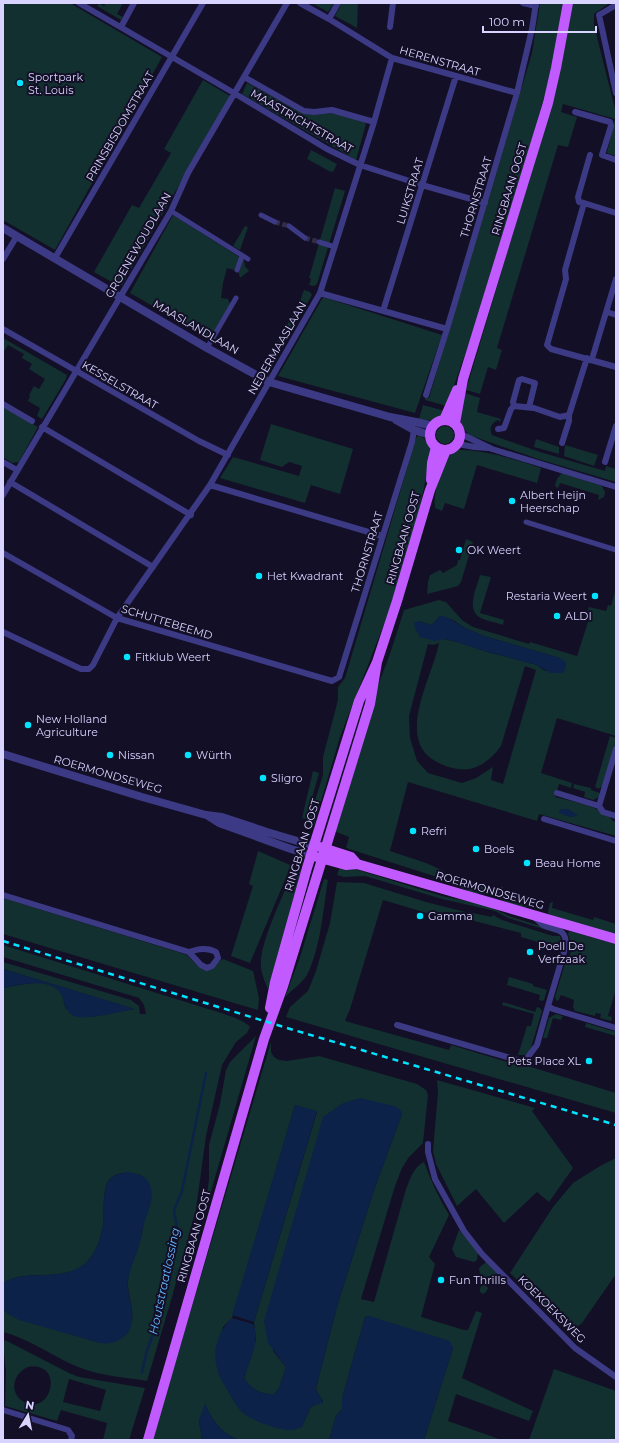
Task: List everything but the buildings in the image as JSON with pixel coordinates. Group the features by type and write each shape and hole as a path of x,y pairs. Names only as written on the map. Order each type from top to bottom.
{"main road":[{"name":"RINGBAAN OOST","path":"455,423 463,380 548,103 568,3"},
{"name":"RINGBAAN OOST","path":"444,420 453,398 463,380"},
{"path":"444,420 455,423 460,430 459,439 454,447 441,448 433,444 432,431 440,421 444,420"},
{"name":"RINGBAAN OOST","path":"264,1039 275,982 313,850 359,701 377,662 397,601 430,490 432,464 441,448"},
{"name":"RINGBAAN OOST","path":"148,1440 264,1039 283,986 370,704 377,662"},
{"name":"ROERMONDSEWEG","path":"313,850 323,854 351,857 358,864 616,939"}],"street":[{"name":"MAASTRICHTSTRAAT","path":"79,3 327,149 360,165 484,203"},
{"path":"91,10 95,3"},
{"path":"121,27 134,3"},
{"name":"PRINSBISDOMSTRAAT","path":"55,258 202,3"},
{"name":"GROENEWOUDLAAN","path":"3,495 171,211 188,173 287,3"},
{"name":"HERENSTRAAT","path":"300,3 392,58 517,93"},
{"path":"329,19 338,3"},
{"path":"390,27 393,3"},
{"path":"523,3 536,4"},
{"name":"THORNSTRAAT","path":"426,396 517,93 532,29 536,4"},
{"path":"616,5 599,16 616,93"},
{"name":"NEDERMAASLAAN","path":"3,632 81,669 89,669 93,665 117,618 210,486 320,293 374,122 392,58"},
{"name":"MAASTRICHTSTRAAT","path":"244,76 304,111 314,112 332,110 374,122"},
{"name":"LUIKSTRAAT","path":"383,310 456,76"},
{"path":"576,112 610,122 611,126 602,156 616,160"},
{"path":"590,155 578,197 579,202 616,213"},
{"path":"584,203 565,270 566,279 547,345 551,349 616,366"},
{"path":"171,211 248,259"},
{"path":"261,215 275,222"},
{"path":"289,226 305,238"},
{"name":"MAASLANDLAAN","path":"3,228 121,296 207,348 270,382 390,417 416,422 432,431"},
{"path":"3,259 16,236"},
{"path":"319,242 335,247"},
{"path":"237,270 242,256"},
{"path":"562,443 569,421 569,415 607,312 616,279"},
{"path":"320,293 447,329"},
{"path":"207,348 236,298"},
{"path":"607,312 616,315"},
{"name":"KESSELSTRAAT","path":"3,329 199,441 228,455"},
{"path":"498,429 504,428 511,408 514,406 513,402 518,380 522,379 535,383 529,407"},
{"path":"3,404 32,420"},
{"path":"514,406 529,407 560,417 569,415"},
{"name":"MAASLANDLAAN","path":"390,417 414,430 432,431"},
{"path":"605,462 616,426"},
{"path":"42,427 191,514"},
{"name":"THORNSTRAAT","path":"336,679 339,677 412,442 414,430"},
{"path":"459,439 474,447 492,449"},
{"path":"459,439 616,487"},
{"path":"3,462 17,470"},
{"path":"10,482 153,567"},
{"path":"210,486 382,536"},
{"path":"526,522 616,550"},
{"name":"SCHUTTEBEEMD","path":"3,553 117,618 326,680 332,681 336,679"},
{"path":"599,806 616,748"},
{"name":"ROERMONDSEWEG","path":"3,754 73,777 206,815 222,817 267,832 313,850"},
{"path":"557,793 599,806 603,812 616,816"},
{"path":"544,820 616,841"},
{"path":"3,895 189,952"},
{"path":"396,1025 524,1062 537,1045 566,945 566,939 558,929 543,924 531,914"},
{"path":"548,1006 553,1009 616,1028"},
{"name":"KOEKOEKSWEG","path":"428,1144 428,1152 435,1179 464,1231 482,1254 575,1348 616,1377"},
{"path":"3,1410 68,1430 72,1436 70,1440"}],"green space":[{"path":"3,3 70,3 162,57 55,250 3,220"},
{"path":"99,3 104,6 106,3 123,3 117,14 123,17 121,20 97,6"},
{"path":"312,3 334,3 328,12"},
{"path":"342,3 358,3 357,28 335,16"},
{"path":"540,3 563,3 560,28 551,72 533,136 471,337 447,406 425,400 425,398 429,398 532,53"},
{"path":"571,3 608,4 594,14 594,25 616,113 616,156 607,153 615,119 563,104 561,112 577,117 568,147 558,145 497,348 502,350 496,370 488,367 480,394 466,390 555,93"},
{"path":"203,80 230,96 122,285 119,286 94,272 132,205 139,208 171,153 164,149"},
{"path":"247,83 301,112 311,115 334,113 364,122 366,124 356,160 242,94"},
{"path":"311,150 337,164 333,172 307,159"},
{"path":"335,188 345,191 317,284 314,286 309,285 311,279 309,278"},
{"path":"173,215 244,260 245,266 249,271 240,278 238,271 227,268 221,298 228,299 230,304 210,339 130,293"},
{"path":"245,226 248,227 240,250 233,246"},
{"path":"304,290 310,292 312,295 270,368 264,365 298,306"},
{"path":"323,297 442,335 415,413 278,376"},
{"path":"3,338 67,375 42,419 37,416 40,408 28,401 29,395 34,386 39,389 45,379 29,369 32,364 22,358 24,354 8,345 3,353"},
{"path":"465,393 480,398 477,412 501,419 500,422 498,420 492,424 492,435 540,452 605,471 606,466 616,469 616,482 538,459 469,435 460,420 460,410"},
{"path":"423,405 445,411 434,420 419,419"},
{"path":"3,406 38,427 19,462 12,463 3,457"},
{"path":"271,424 353,449 340,494 311,485 305,503 220,478 233,457 299,476 302,466 289,462 282,467 260,460"},
{"path":"445,426 451,429 454,435 451,441 445,444 439,441 436,435 439,429"},
{"path":"418,435 427,442 432,451 417,520 393,601 340,737 314,825 308,823 323,775 323,757 338,700 338,687 345,678"},
{"path":"536,439 559,447 559,454 534,447"},
{"path":"565,445 598,455 594,466 564,456"},
{"path":"458,450 489,453 541,468 537,483 477,465 464,509 445,503 442,511 435,508 435,496 438,480 446,459 450,454"},
{"path":"562,473 602,486 605,492 604,497 598,500 599,495 560,483 558,488 555,484"},
{"path":"466,539 473,542 461,582 458,586 427,594 430,575 440,570 443,573 457,565"},
{"path":"480,575 491,577 480,613 504,620 503,625 481,618 475,613 473,603"},
{"path":"616,588 616,736 557,718 541,773 572,783 571,788 559,784 555,797 587,805 609,816 616,822 616,836 539,814 537,821 408,782 390,851 426,863 444,871 437,877 346,848 349,837 334,831 375,693 390,654 404,610 439,600 446,602 462,620 473,627 529,644 530,642 577,656 589,619 585,618 589,607 606,611 608,605 611,606","holes":["440,616 453,620 465,628 484,636 560,658 545,671 537,665 457,642 421,637 415,628 418,621 432,625","439,643 420,704 417,720 417,735 422,748 432,759 451,768 471,769 477,767 493,756 501,746 525,666 536,670 503,784 491,780 493,767 476,778 462,783 428,773 417,761 410,738 409,716 428,644 433,645"]},
{"path":"610,736 616,738 616,741 602,788 600,787 599,789 595,787"},
{"path":"313,771 319,773 306,819 302,818"},
{"path":"574,784 591,788 591,790 600,793 599,797 593,800 584,797 585,792 573,788"},
{"path":"258,851 290,865 290,868 250,963 231,956 253,886 249,884"},
{"path":"340,866 358,870 442,896 486,905 509,916 556,931 556,933 508,918 495,911 442,899 365,876 344,877 337,875"},
{"path":"294,869 301,871 268,989 263,978 261,956 268,931"},
{"path":"451,874 491,889 489,893 474,893 449,882"},
{"path":"324,879 328,880 323,916 312,964 305,978 285,997 300,957"},
{"path":"337,882 364,883 465,912 464,915 461,914 457,922 383,900 345,1021 449,1050 451,1045 524,1067 531,1067 616,1093 616,1113 286,1017 290,1007 308,991 316,971 330,923"},
{"path":"501,887 503,887 502,893 529,901 531,896 533,897 530,906 522,907 500,899 498,896"},
{"path":"3,898 187,955 197,965 211,967 223,959 253,971 259,998 258,1010 3,934"},
{"path":"553,902 552,908 593,920 594,917 616,924 616,935 549,915 548,912 550,903"},
{"path":"468,912 492,917 493,915 502,920 553,936 560,936 561,940 558,948 521,937 521,933 467,919"},
{"path":"569,931 616,944 616,989 608,1016 612,1017 611,1021 600,1018 601,1014 596,1013 595,1016 575,1011 573,1007 574,1000 561,995 558,1001 556,1000 555,997 566,960 569,959 571,951 571,943 568,934"},
{"path":"3,945 224,1014 242,1021 250,1027 247,1033 236,1042 222,1065 206,1136 196,1209 147,1381 86,1370 68,1363 32,1343 3,1332 3,1308 8,1314 100,1343 132,1321 128,1281 130,1268 142,1234 144,1215 141,1175 122,1173 114,1175 106,1187 104,1200 104,1220 96,1250 82,1266 61,1274 24,1276 13,1278 3,1283 3,988 34,983 49,985 56,988 61,993 66,1009 80,1017 91,1017 134,1009 3,969 3,962 131,1000 139,1006 140,1014 146,1014 144,1005 139,998 3,957"},
{"path":"509,977 547,990 544,1000 539,1000 540,995 507,985"},
{"path":"503,1002 535,1012 537,1007 542,1011 530,1051 527,1055 518,1055 527,1026 531,1026 534,1014 502,1005"},
{"path":"556,1014 563,1016 561,1020 553,1018 547,1038 543,1038 549,1018"},
{"path":"586,1023 616,1032 616,1036 585,1027"},
{"path":"256,1036 205,1212 209,1179 209,1145 220,1104 226,1070 230,1062"},
{"path":"271,1042 271,1052 274,1057 279,1060 287,1061 319,1056 417,1084 426,1090 428,1095 423,1143 409,1157 402,1168 395,1186 361,1299 374,1302 406,1189 415,1170 424,1162 435,1189 449,1215 429,1257 435,1264 421,1317 468,1330 476,1311 482,1313 462,1378 533,1411 529,1421 456,1394 448,1421 502,1440 424,1440 453,1348 369,1316 365,1317 342,1398 342,1409 336,1416 329,1440 239,1440 220,1428 208,1411 199,1420 202,1440 152,1440","holes":["295,1105 317,1112 254,1322 256,1340 244,1378 253,1388 269,1394 274,1394 279,1388 286,1367 273,1351 402,1114 374,1190 338,1303 316,1388 323,1402 310,1408 302,1427 262,1422 242,1412 231,1396 218,1372 223,1327 232,1318"]},
{"path":"437,1080 535,1108 532,1111 573,1168 549,1202 537,1192 504,1223 476,1189 457,1206 436,1164 433,1151 438,1092"},
{"path":"616,1158 616,1274 582,1323 571,1332 510,1273 553,1207 573,1183"},
{"path":"459,1230 478,1252 477,1260 474,1262 456,1257 452,1249"},
{"path":"486,1262 498,1274 486,1286 488,1288 483,1294 480,1292 483,1281 479,1268"},
{"path":"5,1340 79,1377 145,1388 129,1440 103,1440 107,1423 61,1410 57,1421 5,1406 6,1372 3,1343","holes":["28,1367 40,1368 47,1373 51,1380 50,1389 46,1397 40,1403 31,1404 21,1400 15,1391 14,1387 16,1377","69,1379 106,1390 100,1411 63,1402"]},
{"path":"554,1369 616,1391 616,1440 529,1440"}],"water":[{"path":"440,616 447,617 465,628 484,636 560,658 566,662 565,670 562,673 550,673 537,665 457,642 444,639 435,641 420,637 414,623 418,621 432,625"},
{"path":"569,809 578,816 570,817 559,813 559,810"},
{"path":"3,969 135,1009 95,1017 74,1016 67,1010 58,990 52,986 35,983 3,988"},
{"path":"360,1098 394,1106 400,1109 402,1114 374,1190 338,1303 316,1388 323,1403 314,1405 310,1408 302,1427 285,1430 250,1418 237,1406 222,1382 216,1364 215,1357 217,1342 223,1329 232,1318 253,1324 256,1338 255,1345 244,1378 253,1388 261,1392 274,1394 279,1388 286,1367 268,1343 264,1321 323,1117 343,1103"},
{"path":"295,1105 317,1111 254,1322 232,1315"},
{"path":"121,1173 135,1173 147,1179 152,1196 140,1243 128,1280 132,1312 129,1331 116,1342 100,1343 19,1320 8,1314 3,1308 3,1283 13,1278 24,1276 60,1274 71,1271 82,1266 91,1257 97,1246 102,1229 104,1220 104,1200 108,1182 111,1178"},
{"path":"369,1316 450,1341 453,1348 424,1440 329,1440 336,1416 342,1409 342,1398 365,1317"},
{"path":"205,1403 218,1426 227,1434 239,1440 202,1440 199,1420"}],"waterway":[{"name":"Houtstraatlossing","path":"142,1372 147,1350 155,1329 163,1294 177,1228 174,1210 182,1191 206,1073"}],"tunnel":[{"path":"275,222 289,226"},
{"path":"305,238 319,242"}],"railway":[{"path":"3,941 287,1028 616,1125"}],"place":[{"name":"Sportpark St. Louis","path":"20,83"},
{"name":"Albert Heijn Heerschap","path":"512,501"},
{"name":"OK Weert","path":"459,550"},
{"name":"Het Kwadrant","path":"259,576"},
{"name":"Restaria Weert","path":"595,596"},
{"name":"ALDI","path":"557,616"},
{"name":"Fitklub Weert","path":"127,657"},
{"name":"New Holland Agriculture","path":"28,725"},
{"name":"Nissan","path":"110,755"},
{"name":"Würth","path":"188,755"},
{"name":"Sligro","path":"263,778"},
{"name":"Refri","path":"413,831"},
{"name":"Boels","path":"476,849"},
{"name":"Beau Home","path":"527,863"},
{"name":"Gamma","path":"420,916"},
{"name":"Poell De Verfzaak","path":"530,952"},
{"name":"Pets Place XL","path":"589,1061"},
{"name":"Fun Thrills","path":"441,1280"}]}
